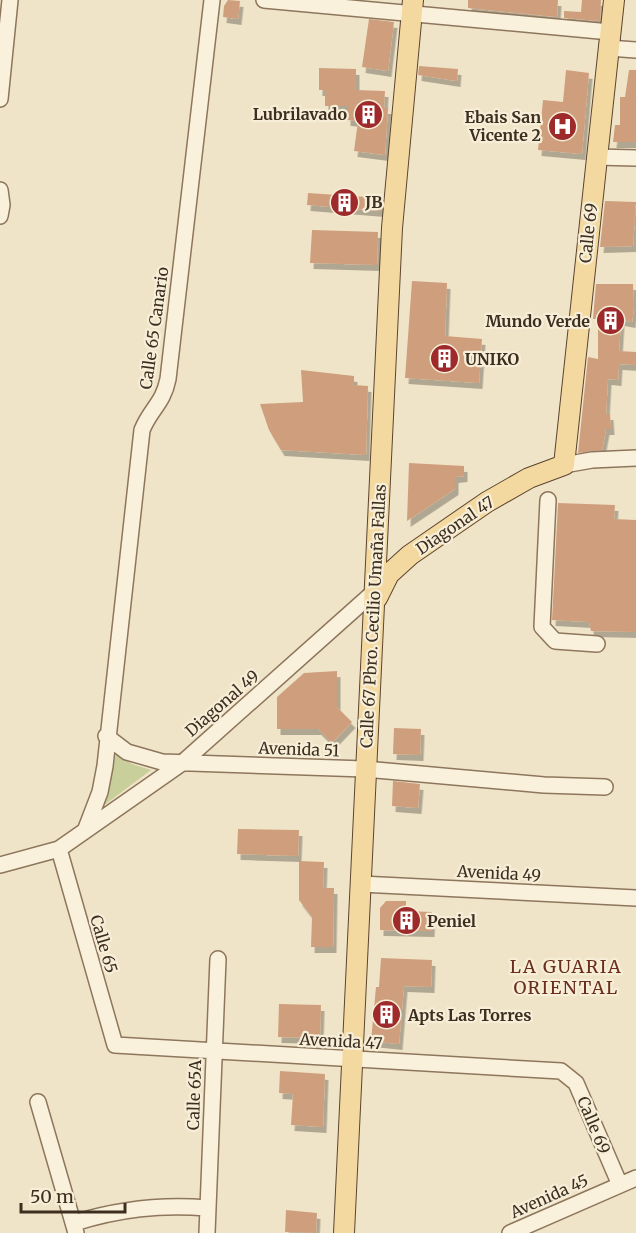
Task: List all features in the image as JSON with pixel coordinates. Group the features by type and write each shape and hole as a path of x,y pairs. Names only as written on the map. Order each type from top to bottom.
{"main road":[{"name":"Calle 69","path":"564,465 614,0"},
{"name":"Calle 67 Pbro. Cecilio Umaña Fallas","path":"344,1233 392,228 412,8"},
{"name":"Diagonal 47","path":"373,612 385,580 410,555 487,502 529,478 564,465"},
{"path":"378,538 389,560 400,560 410,555"}],"street":[{"path":"0,99 10,0"},
{"name":"Calle 65 Canario","path":"85,831 100,792 142,430 152,411 165,397 168,379 212,0"},
{"path":"264,0 412,8 609,40 636,50"},
{"path":"596,157 636,158"},
{"path":"0,190 2,205 0,216"},
{"path":"564,465 592,460 636,458"},
{"path":"548,500 542,627 555,641 597,644"},
{"name":"Diagonal 49","path":"85,831 182,763 375,591"},
{"name":"Avenida 51","path":"106,736 128,752 145,759 182,763 365,769 544,785 606,787"},
{"path":"0,865 58,849 85,831"},
{"name":"Calle 65","path":"58,849 113,1042 119,1047"},
{"name":"Avenida 49","path":"361,884 636,898"},
{"name":"Calle 65A","path":"207,1233 218,959"},
{"name":"Avenida 47","path":"119,1047 561,1071"},
{"name":"Calle 69","path":"561,1071 576,1083 620,1185"},
{"path":"38,1101 75,1228 109,1212 139,1207 207,1208"},
{"name":"Avenida 45","path":"510,1233 636,1178"}],"green space":[{"path":"116,754 132,764 151,770 103,806"}],"building":[{"path":"228,0 240,1 238,19 223,17 224,6"},
{"path":"468,0 558,0 557,17 468,8"},
{"path":"582,0 601,0 600,21 564,18 564,11 581,12"},
{"path":"369,19 394,22 388,71 362,67"},
{"path":"419,66 458,69 457,81 418,75"},
{"path":"319,68 356,69 356,90 385,91 384,108 388,108 385,155 354,151 358,121 347,120 347,106 325,106 325,90 319,90"},
{"name":"Ebais San Vicente 2","path":"566,70 589,73 582,154 538,150 543,100 563,102"},
{"path":"629,70 636,70 636,142 613,142 615,125 620,125 620,97 625,97"},
{"name":"JB","path":"308,193 382,198 381,211 307,205"},
{"path":"605,201 636,202 633,246 600,247"},
{"path":"312,230 378,232 377,265 310,263"},
{"name":"UNIKO","path":"412,281 447,283 445,336 482,339 479,383 405,378"},
{"path":"596,284 633,284 632,322 621,320 619,351 636,352 636,365 619,364 618,380 608,379 606,414 610,414 611,429 606,429 602,450 578,453 588,357 598,359 598,319 593,319"},
{"path":"301,370 354,376 354,385 368,386 366,455 281,450 269,430 260,404 303,402"},
{"path":"409,463 464,466 464,476 455,477 455,489 407,521"},
{"path":"558,503 615,505 614,519 636,520 636,632 591,631 589,622 552,620"},
{"path":"337,671 337,707 352,722 332,743 318,729 277,729 277,697 304,673"},
{"path":"394,728 421,729 420,755 393,754"},
{"path":"393,781 420,784 418,808 392,806"},
{"path":"238,829 299,830 298,856 237,854"},
{"path":"299,861 324,862 323,888 334,888 333,947 311,947 312,917 299,900"},
{"name":"Peniel","path":"386,901 406,901 406,911 432,912 431,931 380,930 380,908"},
{"path":"381,958 432,960 431,987 404,986 399,1044 371,1041"},
{"path":"279,1004 321,1005 320,1038 278,1037"},
{"path":"280,1071 325,1074 323,1127 291,1125 293,1094 279,1093"},
{"path":"286,1210 317,1213 316,1233 285,1232"}],"place":[{"name":"Lubrilavado","path":"368,114"},
{"name":"Ebais San Vicente 2","path":"562,126"},
{"name":"JB","path":"344,202"},
{"name":"Mundo Verde","path":"611,321"},
{"name":"UNIKO","path":"444,359"},
{"name":"Peniel","path":"406,921"},
{"name":"Apts Las Torres","path":"387,1015"}],"district":[{"name":"LA GUARIA ORIENTAL","path":"566,977"}]}
